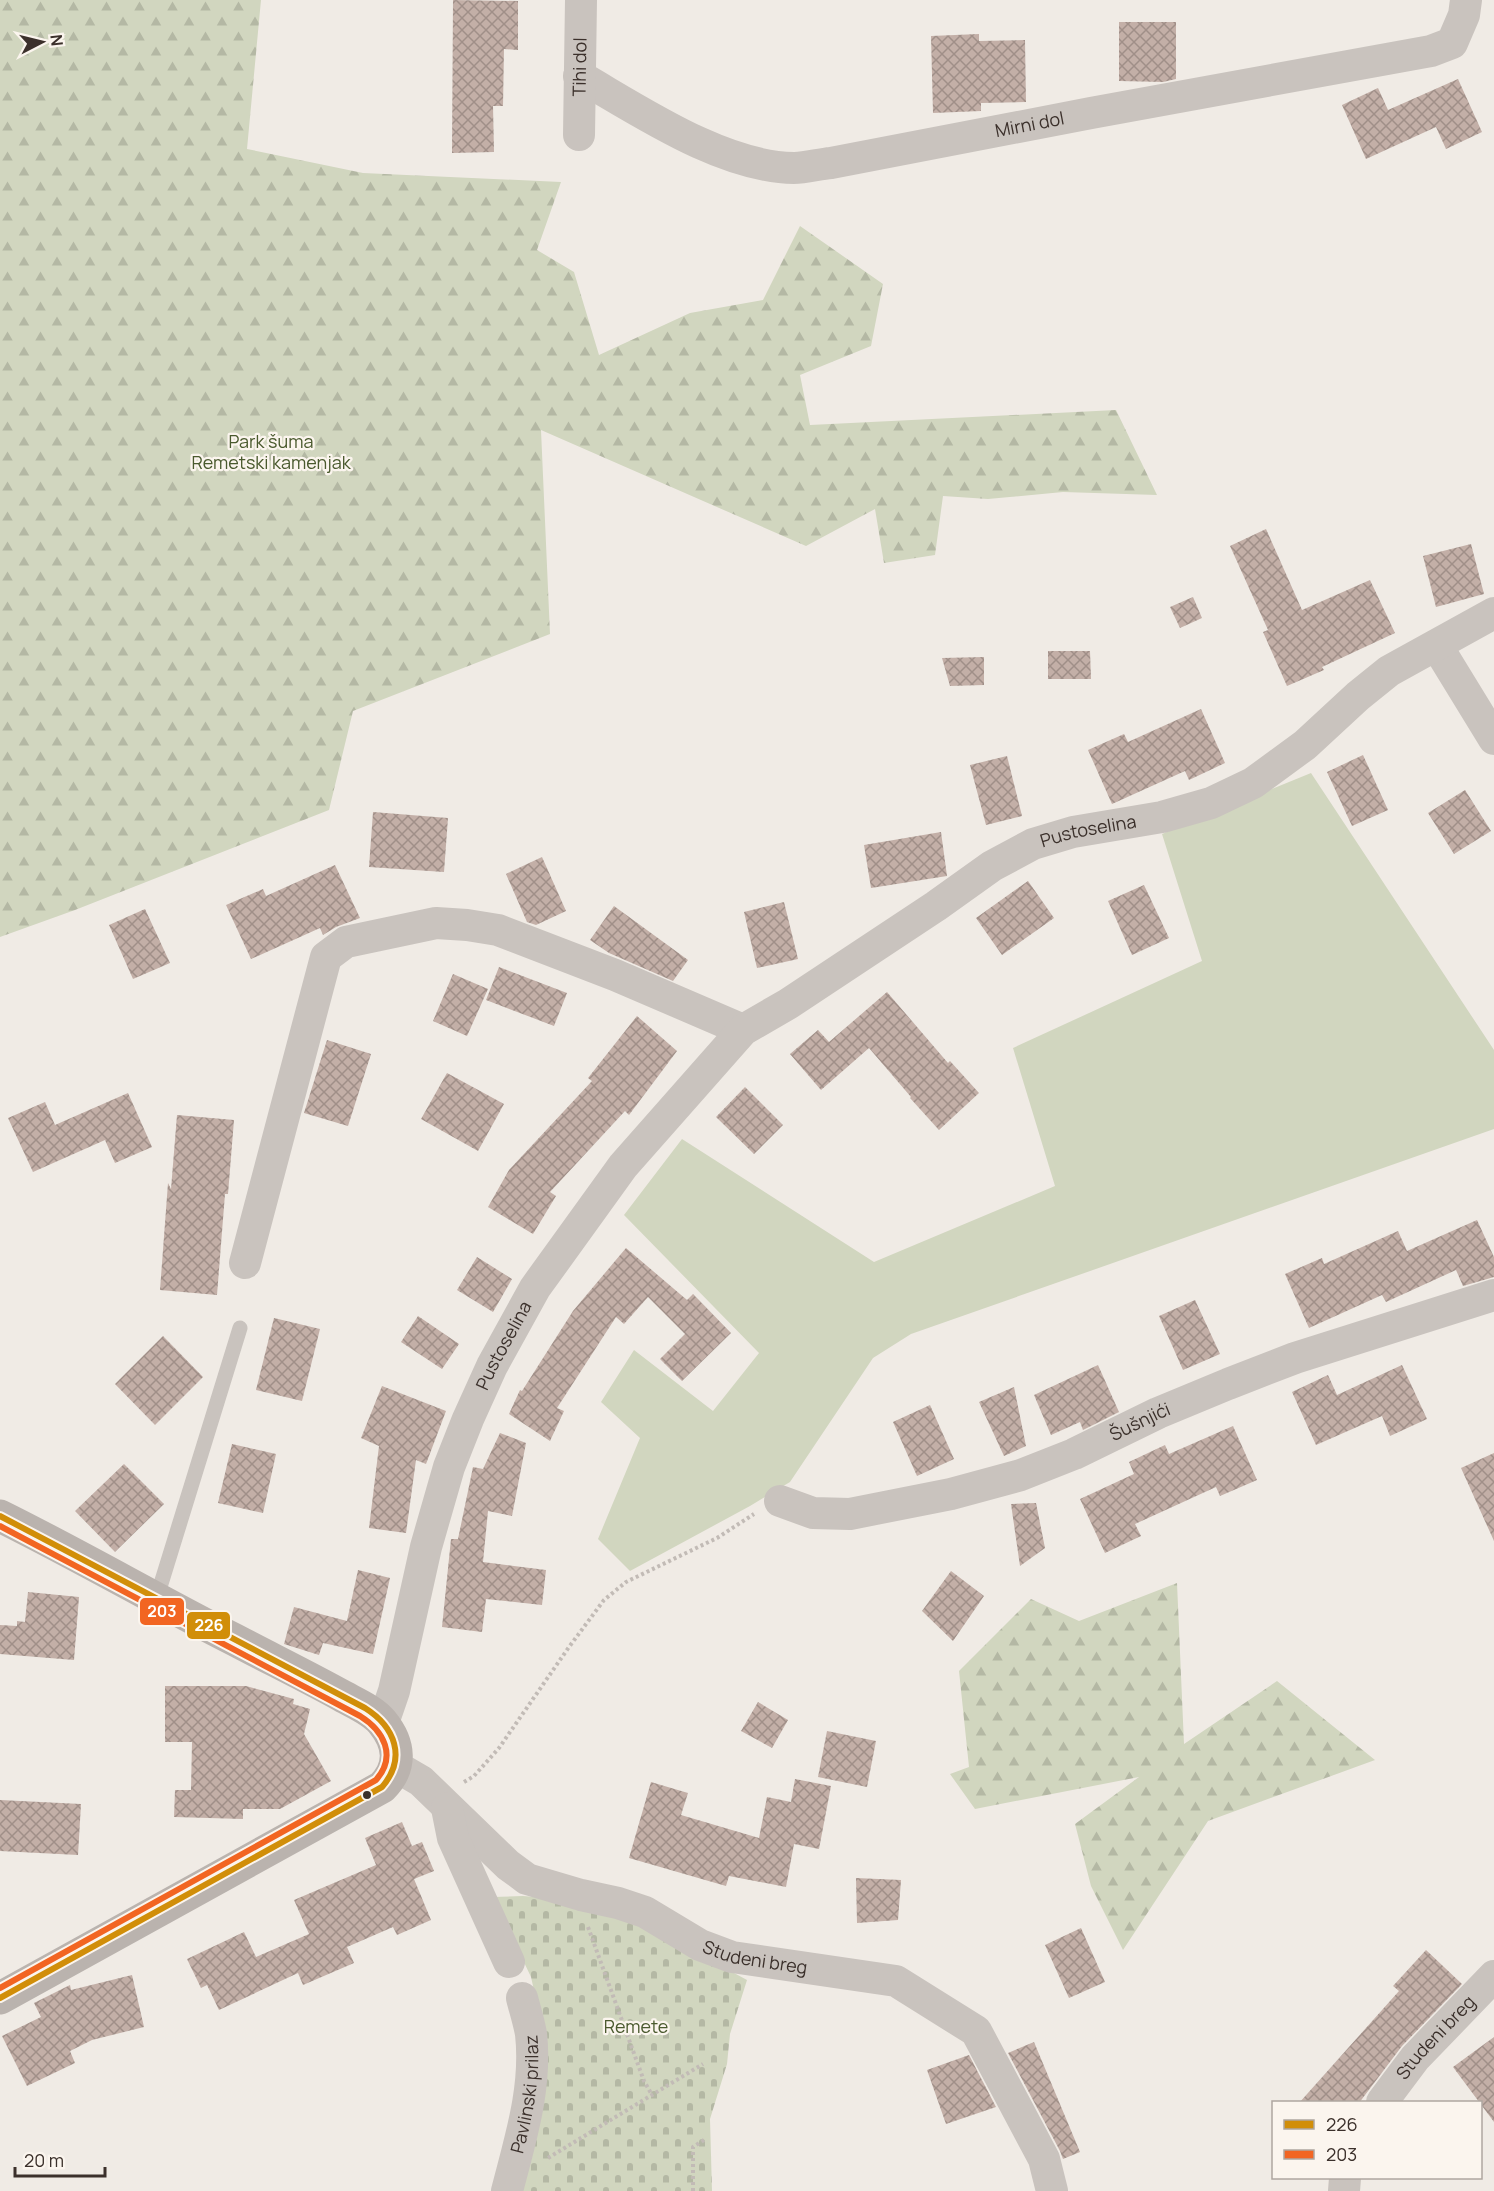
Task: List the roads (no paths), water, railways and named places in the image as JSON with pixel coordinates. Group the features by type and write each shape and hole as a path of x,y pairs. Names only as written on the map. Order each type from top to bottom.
{"main road":[{"path":"0,1516 373,1714 383,1723 392,1738 397,1767 391,1779 382,1787 0,1998"}],"street":[{"name":"Tihi dol","path":"579,135 580,0"},
{"name":"Mirni dol","path":"579,76 672,128 723,153 759,163 795,168 1431,51 1452,43 1464,15 1466,0"},
{"name":"Pustoselina","path":"383,1723 394,1691 426,1547 449,1467 492,1366 535,1288 623,1166 743,1030 788,1004 992,866 1033,844 1073,832 1162,817 1211,803 1253,783 1305,745 1389,671 1494,613"},
{"path":"1437,646 1494,739"},
{"path":"245,1263 326,957 346,942 436,923 498,930 615,975 743,1030"},
{"name":"Šušnjići","path":"780,1501 813,1513 850,1514 951,1494 1021,1475 1074,1454 1158,1413 1295,1358 1494,1295"},
{"name":"Studeni breg","path":"397,1767 421,1781 508,1865 527,1879 645,1912 700,1945 732,1957 896,1981 976,2031 1044,2158 1052,2191"},
{"path":"443,1804 453,1838 509,1962"},
{"name":"Studeni breg","path":"1383,2101 1415,2058 1494,1976"},
{"name":"Pavlinski prilaz","path":"507,2191 529,2101 533,2065 531,2032 522,1998"}],"lane":[{"path":"156,1600 240,1328"}],"park label":[{"name":"Park šuma Remetski kamenjak","path":"271,452"},
{"name":"Remete","path":"636,2027"}]}
